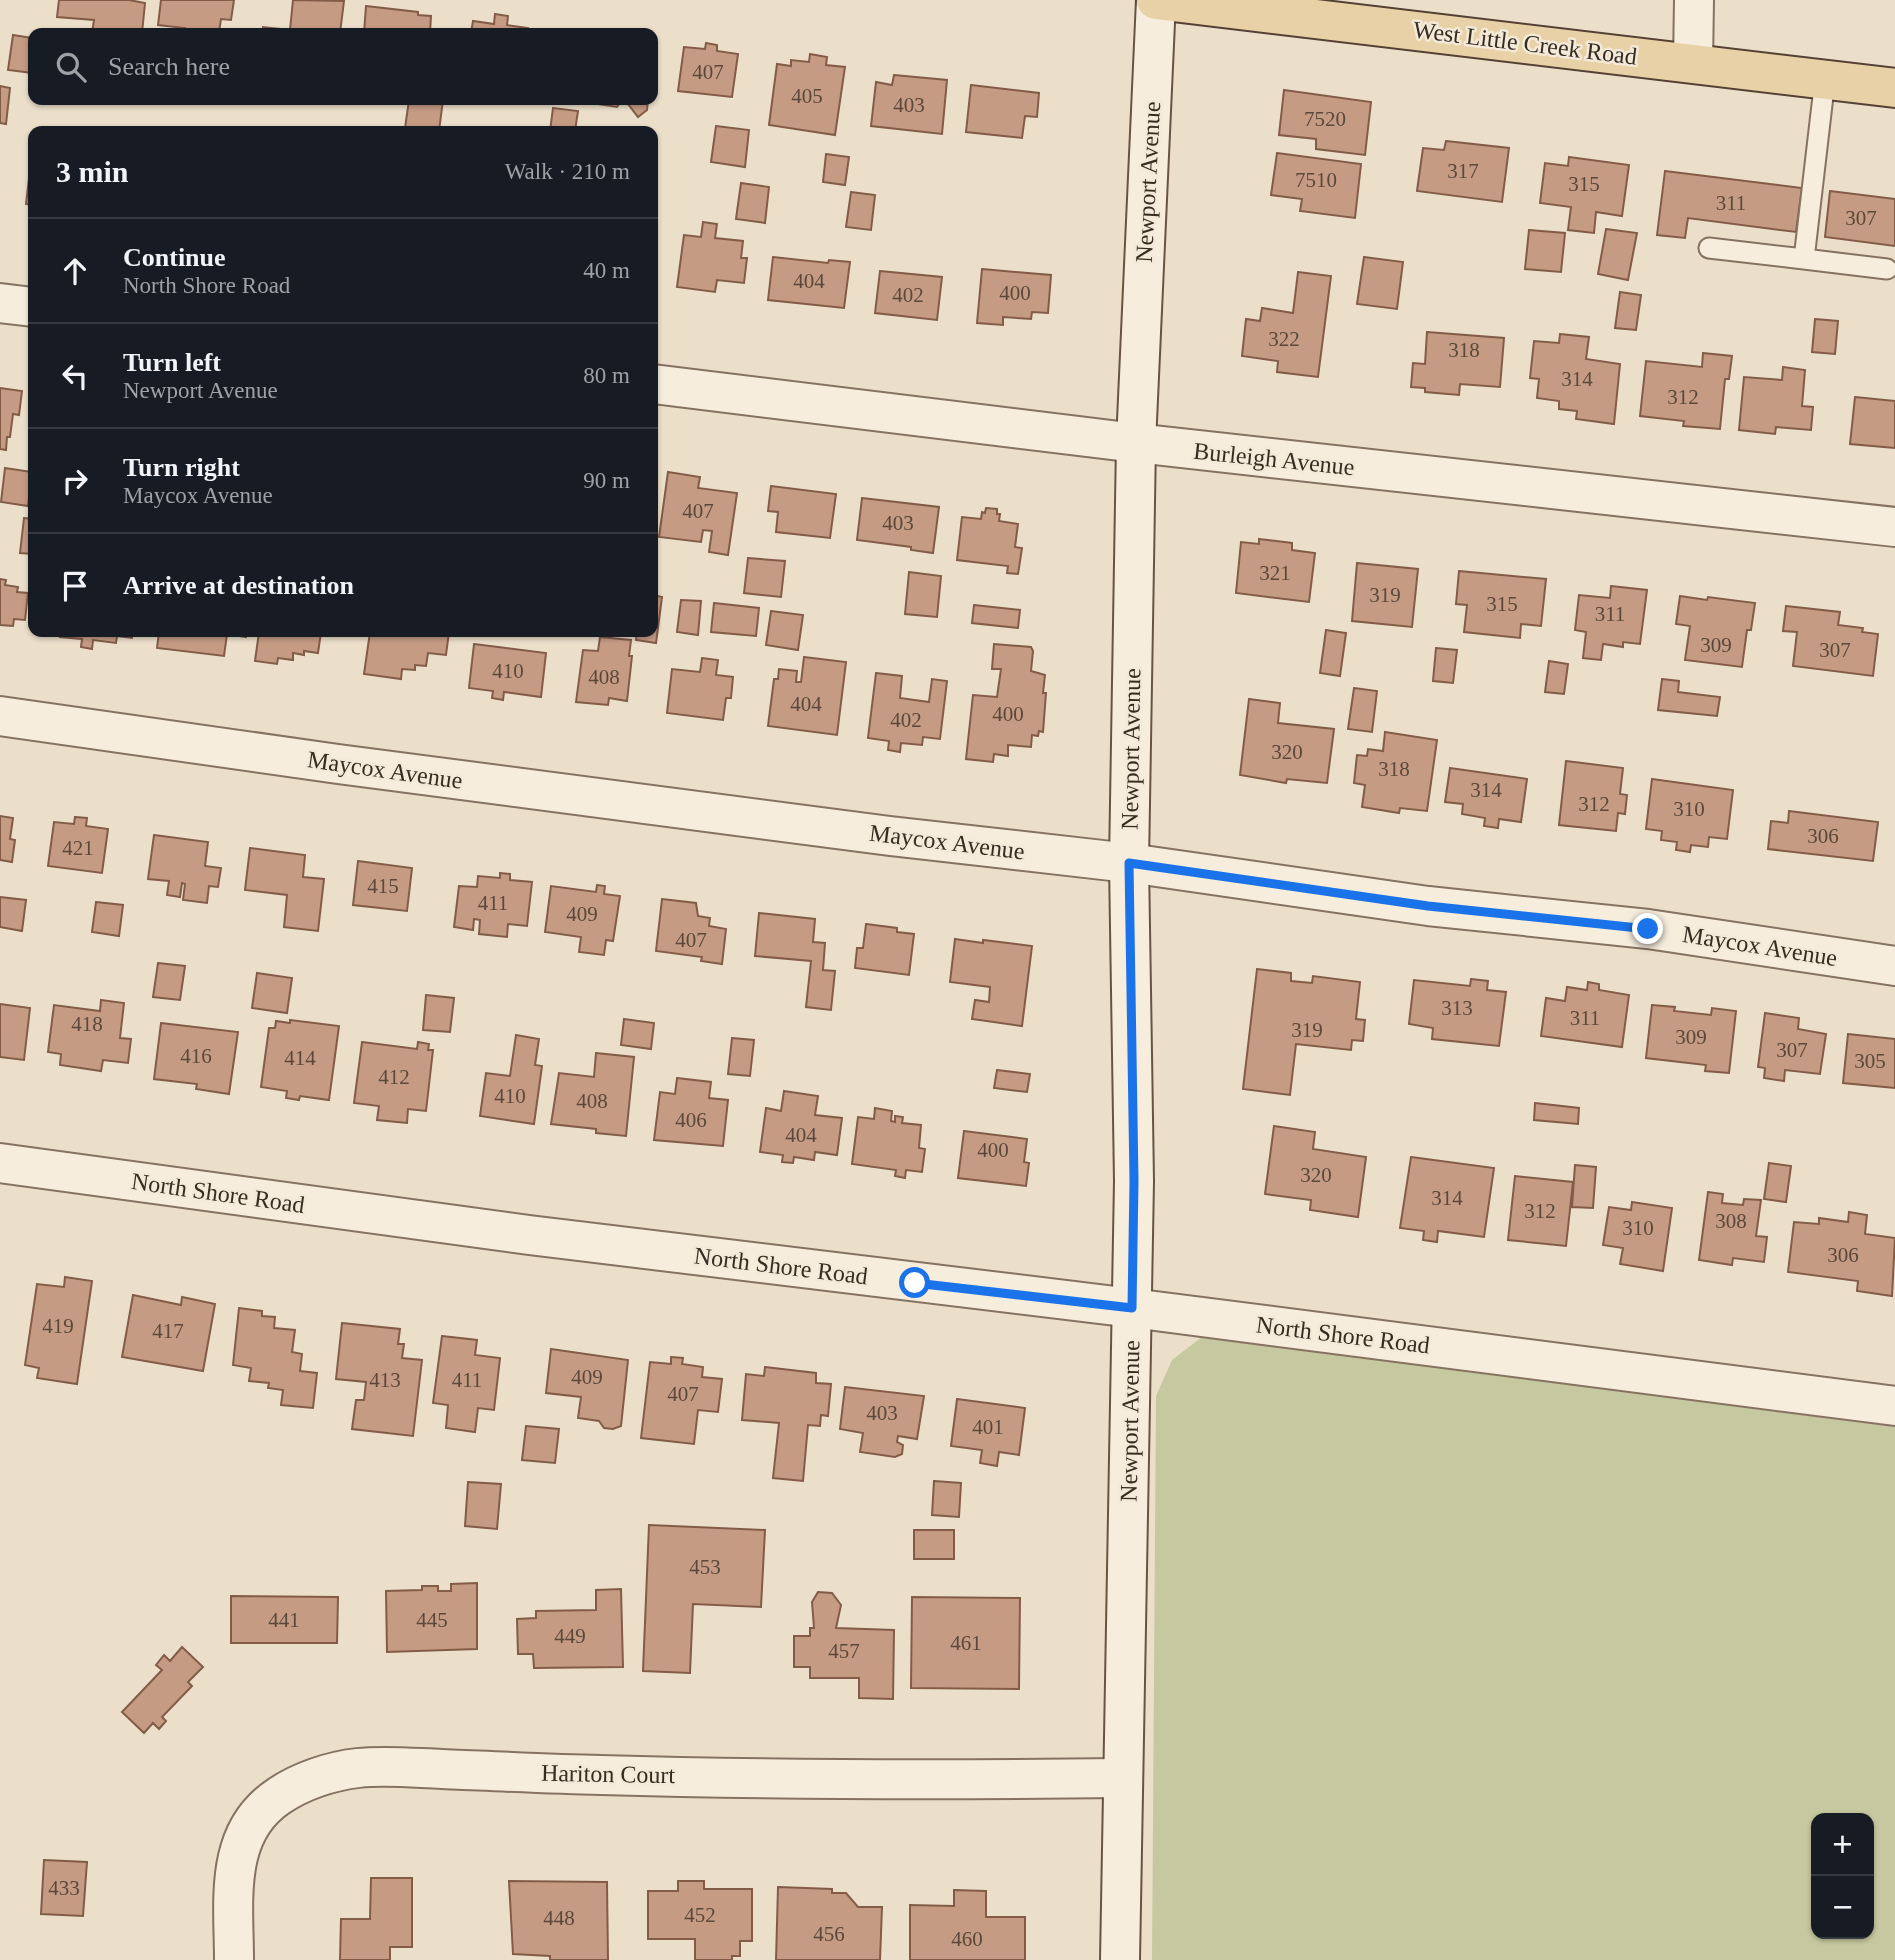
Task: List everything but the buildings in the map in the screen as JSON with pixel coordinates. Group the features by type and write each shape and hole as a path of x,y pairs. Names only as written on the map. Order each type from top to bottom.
{"main road":[{"name":"West Little Creek Road","path":"1156,0 1895,88"}],"street":[{"name":"Newport Avenue","path":"1120,1960 1134,1181 1129,863 1136,443 1156,0"},
{"path":"1693,63 1694,0"},
{"path":"0,303 28,306"},
{"name":"Burleigh Avenue","path":"658,385 1136,443 1895,527"},
{"name":"Maycox Avenue","path":"0,716 351,766 877,834 1129,863 1428,906 1648,929 1895,966"},
{"name":"North Shore Road","path":"0,1163 530,1235 1132,1308 1895,1406"},
{"name":"Hariton Court","path":"233,1960 233,1869 242,1839 260,1812 279,1796 317,1777 358,1768 401,1767 601,1775 954,1780 1123,1778"}],"lane":[{"path":"1804,259 1825,79"},
{"path":"1709,248 1886,269"}],"green space":[{"path":"1202,1337 1895,1427 1895,1960 1152,1960 1156,1396 1172,1360"}],"route":[{"path":"915,1283 1132,1308 1134,1181 1129,863 1428,906 1648,929"}]}
